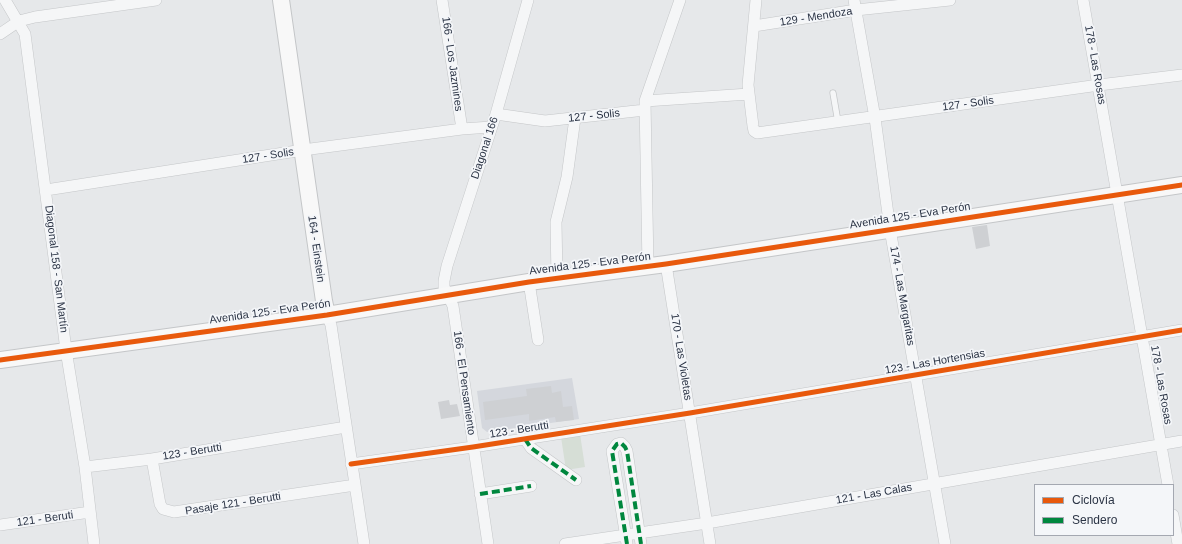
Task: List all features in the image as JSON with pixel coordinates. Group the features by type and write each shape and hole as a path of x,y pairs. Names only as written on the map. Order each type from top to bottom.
{"street":[{"name":"Diagonal 158 - San Martín","path":"5,0 19,21 25,34 66,350 85,467 94,544"},
{"path":"0,34 19,21 35,17 156,0"},
{"name":"164 - Einstein","path":"283,0 324,301 331,325 364,544"},
{"name":"166 - Los Jazmines","path":"442,0 462,129"},
{"name":"Diagonal 166","path":"447,295 444,287 447,266 496,114 528,0"},
{"path":"648,267 645,106 680,0"},
{"path":"749,94 748,70 756,0"},
{"name":"129 - Mendoza","path":"754,26 855,5 950,0"},
{"name":"178 - Las Rosas","path":"1083,0 1168,484"},
{"name":"174 - Las Margaritas","path":"855,5 875,118 890,229 917,375 945,544"},
{"name":"127 - Solis","path":"496,114 545,121 575,118 645,106 749,94 754,131 762,133 1099,85 1182,75"},
{"path":"557,278 556,222 567,177 575,118"},
{"name":"127 - Solis","path":"46,190 303,150 462,129 491,127"},
{"name":"Avenida 125 - Eva Perón","path":"0,360 328,314 529,282 648,267 1182,184"},
{"name":"170 - Las Violetas","path":"666,264 710,544"},
{"path":"529,282 538,340"},
{"name":"166 - El Pensamiento","path":"447,295 453,306 488,544"},
{"name":"123 - Las Hortensias","path":"690,413 1182,330"},
{"name":"123 - Berutti","path":"351,464 473,447 690,413"},
{"name":"123 - Berutti","path":"85,467 152,459 346,427"},
{"path":"525,439 531,448 576,480"},
{"name":"121 - Las Calas","path":"565,544 641,538 707,523 1182,441"},
{"path":"626,540 612,451 614,447 621,443 626,447 627,451 641,538"},
{"name":"Pasaje 121 - Berutti","path":"152,459 160,504 163,509 174,512 355,485"},
{"path":"480,494 531,486"},
{"name":"121 - Beruti","path":"0,525 90,512"},
{"path":"1174,521 1178,544"}],"lane":[{"path":"833,93 838,122"}],"shaded area":[{"path":"572,378 579,419 487,432 482,428 477,391"},
{"path":"580,434 585,467 566,470 561,437"}],"building":[{"path":"987,225 990,246 976,249 972,227"},
{"path":"551,386 552,393 561,391 563,407 572,406 574,420 556,422 555,417 529,421 529,414 485,420 483,402 527,396 526,389"},
{"path":"449,400 450,405 457,404 460,416 441,419 438,402"}],"marked path":[{"path":"525,439 531,448 576,480"},
{"path":"627,544 612,451 617,444 621,443 627,451 641,544"},
{"path":"480,494 531,486"}],"cycle path":[{"path":"0,360 327,315 529,282 666,264 1182,185"},
{"path":"351,464 473,447 690,413 1182,330"}]}
